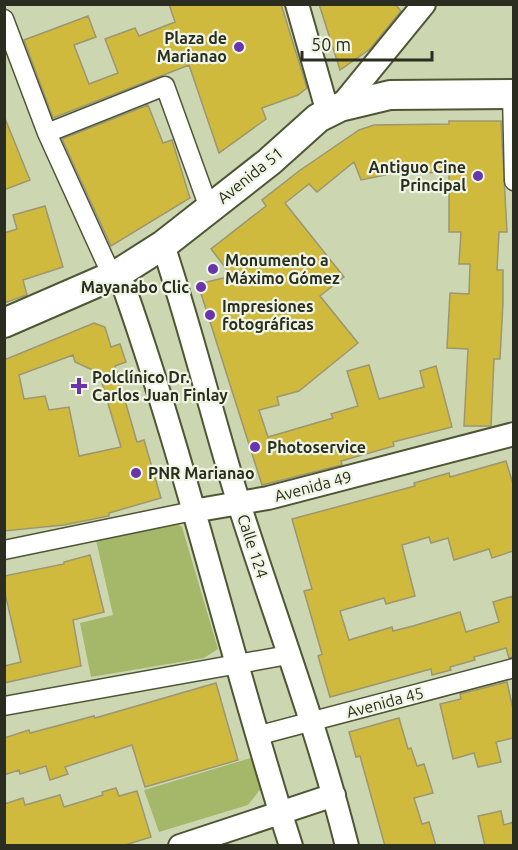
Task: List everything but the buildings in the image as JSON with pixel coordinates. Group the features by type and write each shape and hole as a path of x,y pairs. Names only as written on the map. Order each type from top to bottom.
{"main road":[{"name":"Avenida 51","path":"4,323 116,274 163,245 268,162 318,118 334,110 390,95 513,94"}],"street":[{"path":"297,4 334,110"},
{"path":"334,110 424,4"},
{"path":"4,19 47,133 116,274 151,363 256,736 291,846"},
{"path":"47,133 165,86 209,208"},
{"path":"513,94 513,181"},
{"name":"Calle 124","path":"163,245 239,504 288,654 313,721 346,846"},
{"name":"Avenida 49","path":"4,550 193,511 239,504 513,434"},
{"path":"4,706 237,666 288,654"},
{"name":"Avenida 45","path":"256,736 513,668"},
{"path":"180,846 334,795"}],"green space":[{"path":"173,521 182,527 218,649 204,658 91,677 80,623 113,615 96,540"},
{"path":"254,757 262,787 248,805 159,832 144,790"}],"place":[{"name":"Plaza de Marianao","path":"239,47"},
{"name":"Antiguo Cine Principal","path":"478,176"},
{"name":"Monumento a Máximo Gómez","path":"213,269"},
{"name":"Mayanabo Clic","path":"201,287"},
{"name":"Impresiones fotográficas","path":"210,315"},
{"name":"Polclínico Dr. Carlos Juan Finlay","path":"79,386"},
{"name":"Photoservice","path":"255,447"},
{"name":"PNR Marianao","path":"136,473"}]}
